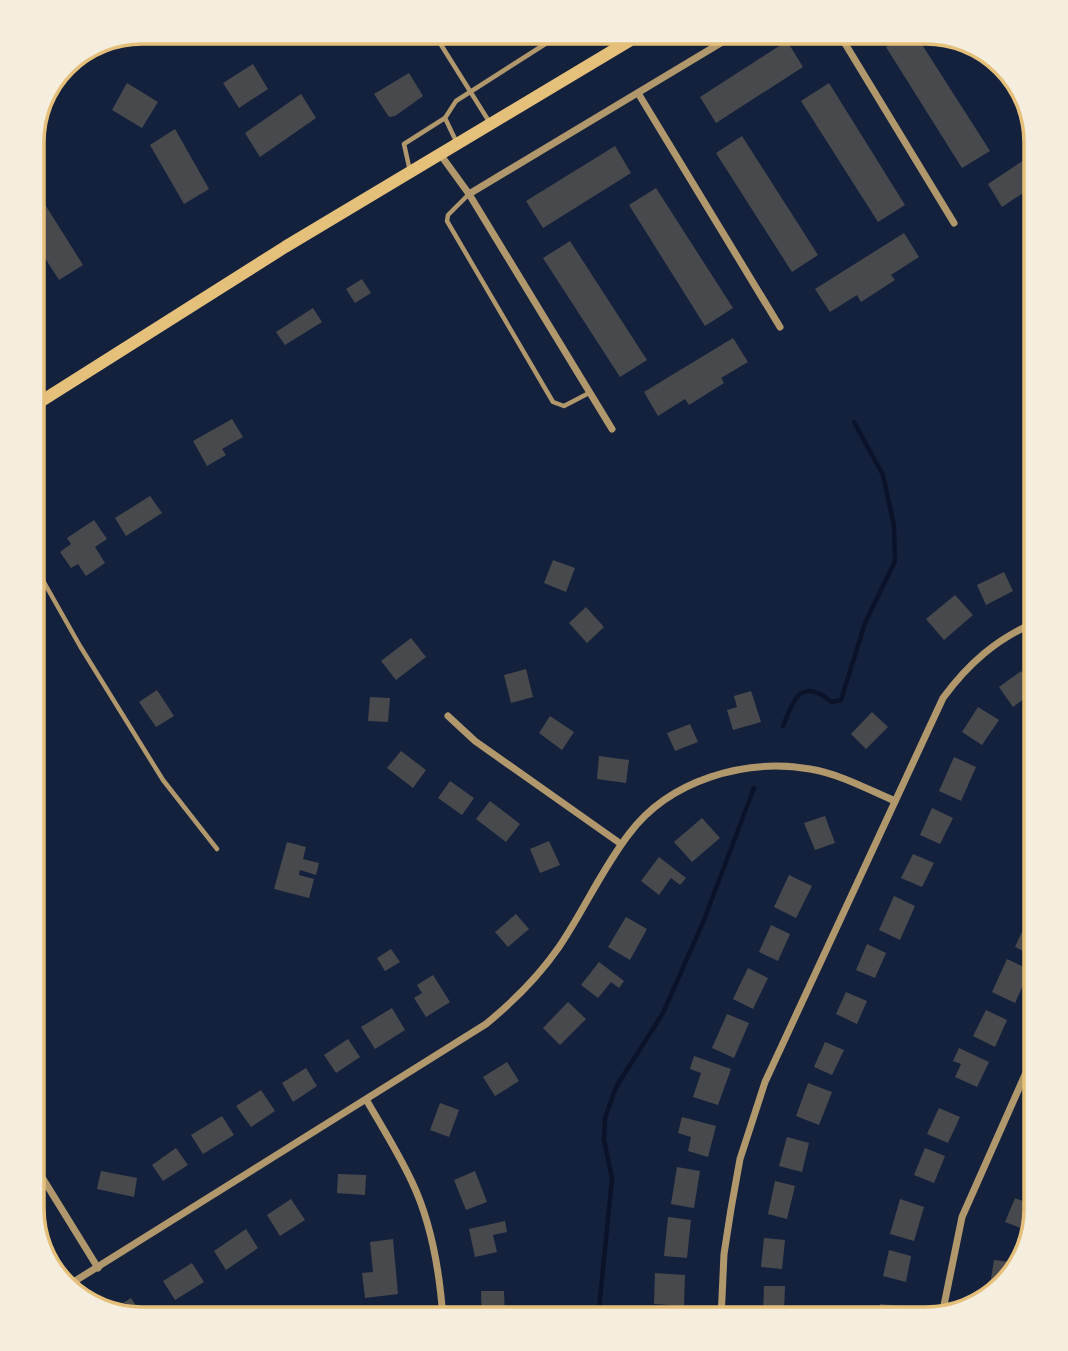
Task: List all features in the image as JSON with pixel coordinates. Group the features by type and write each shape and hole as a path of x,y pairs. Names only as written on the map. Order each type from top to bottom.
{"main road":[{"path":"44,401 615,44"}],"street":[{"path":"469,194 719,44"},
{"path":"845,44 954,223"},
{"path":"638,93 780,327"},
{"path":"440,154 469,194 612,429"},
{"path":"722,1307 724,1254 731,1209 751,1122 773,1061 895,801 923,734 952,685 991,647 1024,629"},
{"path":"448,716 475,741 621,844"},
{"path":"75,1281 472,1035 512,1002 558,948 621,844 645,816 678,792 712,777 757,766 812,769 851,781 895,801"},
{"path":"944,1305 962,1217 1024,1079"},
{"path":"366,1101 403,1164 420,1202 437,1273 441,1307"},
{"path":"44,1180 98,1268"}],"lane":[{"path":"441,44 490,124"},
{"path":"410,172 404,144 445,118 456,101 470,91 545,44"},
{"path":"445,118 457,144"},
{"path":"469,194 448,215 447,221 553,402 564,406 590,392"},
{"path":"44,583 79,646 163,779 217,849"}],"building":[{"path":"782,44 789,44 803,67 716,123 700,97"},
{"path":"891,44 922,44 990,151 962,168 886,47"},
{"path":"253,64 268,89 239,108 223,83"},
{"path":"409,73 423,96 395,116 389,117 374,94"},
{"path":"127,83 158,102 142,128 112,110"},
{"path":"829,83 905,205 878,222 801,101"},
{"path":"301,94 316,118 260,157 245,133"},
{"path":"175,129 209,189 184,204 150,145"},
{"path":"742,136 818,255 792,272 716,153"},
{"path":"615,146 631,173 543,228 526,201"},
{"path":"1024,160 1024,192 1002,207 988,184"},
{"path":"656,188 733,308 705,326 629,205"},
{"path":"44,203 83,265 59,280 44,257"},
{"path":"904,233 919,257 891,275 895,280 861,302 857,295 830,312 815,289"},
{"path":"570,241 647,360 620,377 543,258"},
{"path":"362,279 371,293 355,303 346,289"},
{"path":"313,308 322,322 285,345 276,332"},
{"path":"733,338 748,362 721,378 724,383 689,405 685,399 658,416 644,392"},
{"path":"232,419 243,437 222,449 226,455 207,466 193,441"},
{"path":"150,496 162,513 126,536 115,518"},
{"path":"94,520 107,539 95,547 105,563 86,576 78,564 71,568 60,552 71,544 67,538"},
{"path":"553,560 575,568 566,592 544,583"},
{"path":"1004,572 1013,591 986,605 977,585"},
{"path":"955,595 973,615 944,640 926,619"},
{"path":"586,607 604,627 587,643 569,623"},
{"path":"411,638 426,657 396,680 381,661"},
{"path":"526,669 533,697 511,703 504,675"},
{"path":"1021,671 1024,675 1024,699 1013,707 999,687"},
{"path":"157,690 174,716 156,727 139,702"},
{"path":"751,691 761,722 733,730 727,710 737,707 734,696"},
{"path":"370,697 390,698 388,722 368,721"},
{"path":"978,707 999,720 982,745 962,732"},
{"path":"872,712 888,727 866,749 851,734"},
{"path":"550,716 574,732 562,750 539,733"},
{"path":"690,724 698,742 675,751 667,733"},
{"path":"401,751 426,770 413,788 387,768"},
{"path":"599,756 629,760 626,783 597,779"},
{"path":"954,757 976,767 961,801 939,791"},
{"path":"450,781 474,798 462,815 438,798"},
{"path":"490,801 520,824 506,842 476,819"},
{"path":"932,808 953,818 940,844 920,835"},
{"path":"825,816 835,843 815,850 804,823"},
{"path":"702,818 720,838 692,862 674,842"},
{"path":"549,841 560,865 540,873 530,849"},
{"path":"287,842 306,847 303,859 319,863 316,875 300,870 299,875 314,879 309,898 274,889"},
{"path":"913,854 934,863 922,887 901,878"},
{"path":"659,857 686,878 680,885 671,878 659,895 641,881"},
{"path":"789,875 812,886 796,918 774,907"},
{"path":"894,896 915,906 900,940 879,930"},
{"path":"516,914 529,929 508,947 495,932"},
{"path":"626,917 647,929 630,960 608,947"},
{"path":"771,925 790,934 778,961 759,952"},
{"path":"1024,928 1024,951 1015,947"},
{"path":"867,944 886,953 875,978 856,970"},
{"path":"391,949 400,962 385,971 377,958"},
{"path":"1007,959 1024,967 1024,983 1015,1003 992,992"},
{"path":"599,962 624,981 619,988 611,982 598,998 581,985"},
{"path":"748,968 768,978 753,1009 733,999"},
{"path":"433,975 450,1002 426,1017 414,998 422,993 417,985"},
{"path":"846,992 867,1001 857,1024 836,1014"},
{"path":"568,1002 586,1019 560,1045 543,1028"},
{"path":"392,1008 405,1030 375,1049 361,1027"},
{"path":"986,1010 1007,1020 995,1047 973,1036"},
{"path":"727,1014 749,1023 734,1058 712,1048"},
{"path":"348,1039 360,1057 336,1073 324,1055"},
{"path":"825,1042 844,1050 832,1075 814,1067"},
{"path":"959,1048 989,1062 977,1087 955,1077 961,1064 953,1061"},
{"path":"694,1056 731,1069 718,1105 693,1097 701,1073 690,1069"},
{"path":"507,1062 519,1081 495,1096 483,1077"},
{"path":"306,1068 317,1086 293,1102 282,1083"},
{"path":"808,1083 832,1092 819,1125 796,1116"},
{"path":"261,1090 275,1111 251,1127 236,1106"},
{"path":"440,1103 459,1110 449,1137 430,1130"},
{"path":"939,1108 960,1117 948,1143 927,1134"},
{"path":"222,1116 234,1135 203,1154 191,1135"},
{"path":"682,1117 716,1126 708,1157 688,1151 691,1137 678,1133"},
{"path":"787,1137 809,1143 802,1172 779,1166"},
{"path":"176,1148 188,1165 163,1181 152,1165"},
{"path":"925,1148 945,1156 934,1183 914,1175"},
{"path":"677,1167 700,1171 694,1208 671,1204"},
{"path":"101,1171 137,1178 134,1197 97,1189"},
{"path":"475,1171 487,1202 466,1210 454,1180"},
{"path":"338,1174 366,1175 365,1195 337,1193"},
{"path":"775,1181 795,1186 787,1219 768,1214"},
{"path":"1015,1198 1024,1201 1022,1229 1005,1222"},
{"path":"291,1199 305,1220 280,1236 267,1215"},
{"path":"900,1199 924,1207 914,1241 890,1234"},
{"path":"668,1217 691,1220 687,1258 664,1256"},
{"path":"505,1221 507,1232 493,1235 497,1252 475,1257 469,1229"},
{"path":"246,1229 258,1248 226,1270 214,1251"},
{"path":"764,1238 785,1240 782,1269 761,1267"},
{"path":"393,1239 398,1294 365,1298 362,1273 373,1272 370,1242"},
{"path":"889,1250 911,1256 906,1282 883,1276"},
{"path":"994,1260 1008,1262 1000,1274 990,1284"},
{"path":"192,1263 204,1282 175,1300 163,1281"},
{"path":"655,1273 685,1275 684,1306 654,1304"},
{"path":"764,1286 785,1286 784,1307 763,1307"},
{"path":"481,1291 504,1291 505,1307 482,1307"},
{"path":"131,1298 137,1307 129,1306 120,1305"},
{"path":"880,1304 904,1306 904,1307 880,1307"}],"waterway":[{"path":"783,726 795,700 805,691 821,694 832,702 841,700 865,623 895,561 894,526 883,475 854,422"},
{"path":"599,1307 612,1178 604,1140 605,1118 616,1087 663,1013 704,920 754,788"}]}
